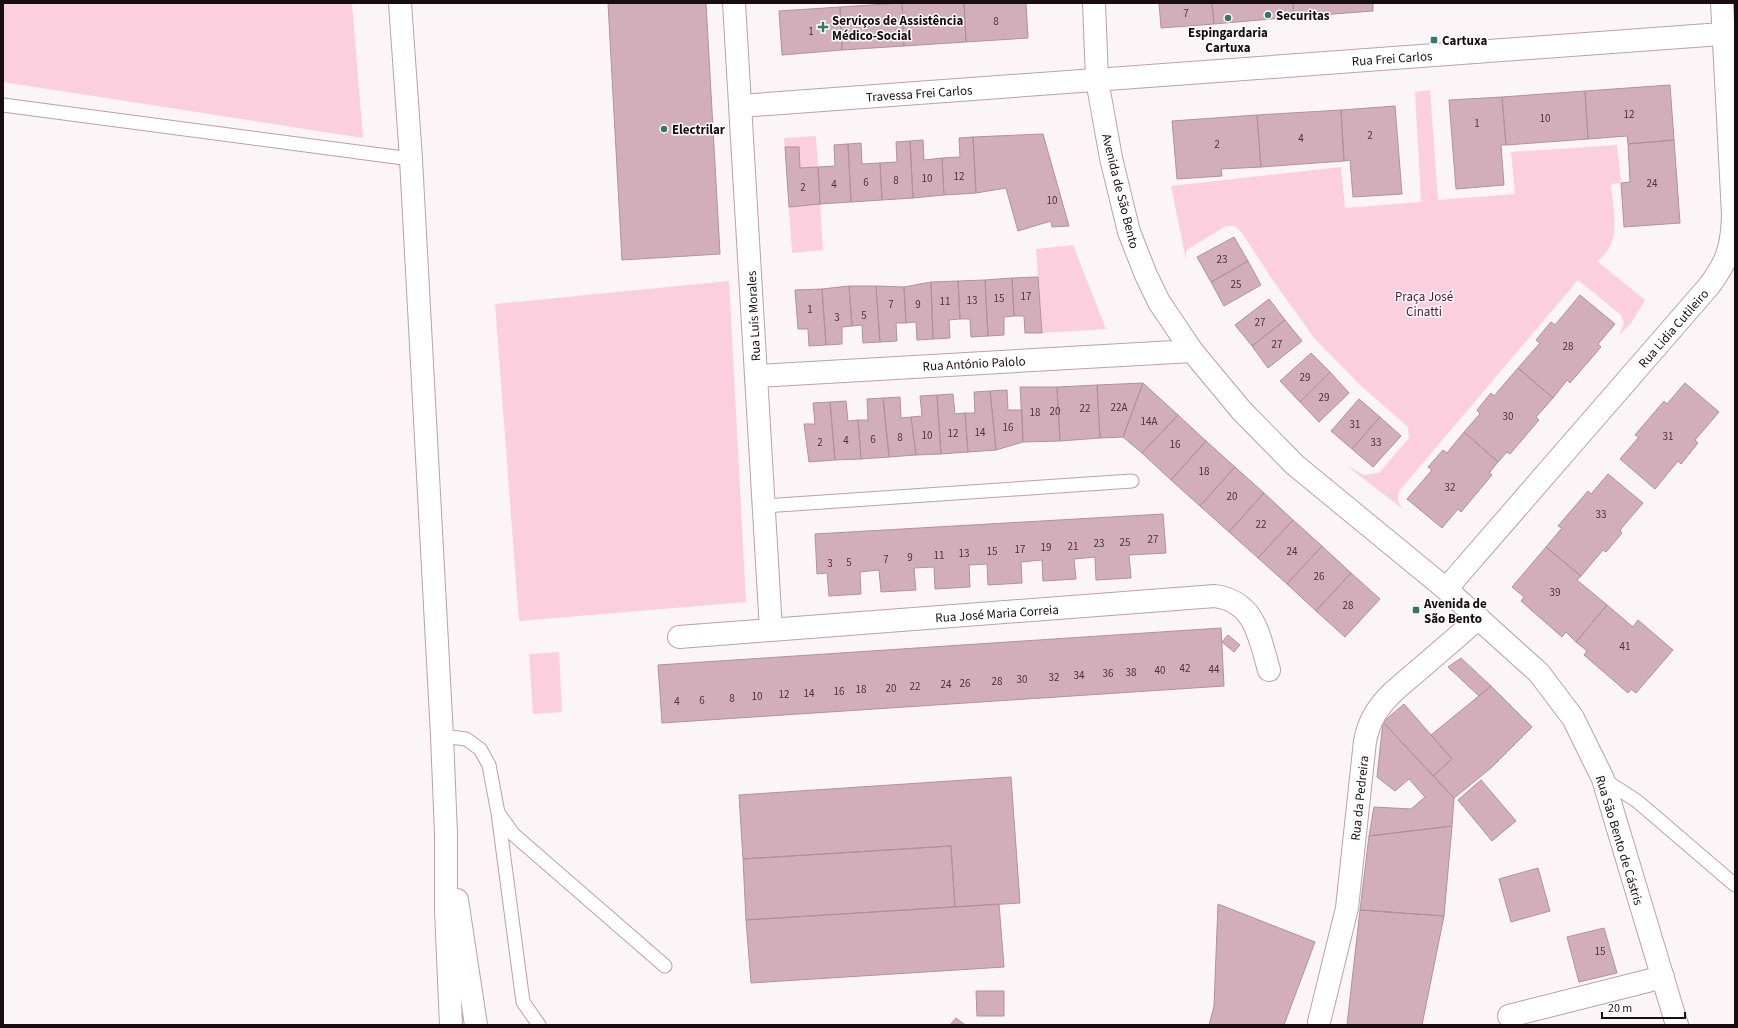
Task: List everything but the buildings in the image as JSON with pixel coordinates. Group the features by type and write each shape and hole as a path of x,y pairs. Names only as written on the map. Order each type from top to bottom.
{"street":[{"path":"400,3 411,159 442,736 446,834 446,910 451,1025"},
{"name":"Rua Luís Morales","path":"734,3 771,630"},
{"name":"Avenida de São Bento","path":"1094,3 1097,80 1111,158 1129,232 1146,276 1159,302 1192,351 1241,410 1296,465 1446,589"},
{"name":"Rua Lidia Cutileiro","path":"1446,589 1704,292 1722,268 1730,246 1733,215 1730,34 1722,3"},
{"name":"Rua Frei Carlos","path":"1097,80 1730,34"},
{"name":"Travessa Frei Carlos","path":"740,106 1097,80"},
{"name":"Rua António Palolo","path":"756,376 1192,351"},
{"name":"Rua São Bento de Cástris","path":"1446,589 1539,673 1573,718 1603,779 1677,1025"},
{"name":"Rua José Maria Correia","path":"679,636 1215,596 1227,598 1239,603 1249,614 1256,626 1269,670"},
{"name":"Rua da Pedreira","path":"1319,1022 1347,908 1365,741 1371,719 1384,701 1393,692 1479,618"},
{"path":"446,834 476,1025"},
{"path":"1509,1016 1663,977"}],"lane":[{"path":"3,105 411,159"},
{"path":"764,506 1132,481"},
{"path":"442,736 466,739 480,749 489,765 498,813 523,1002 539,1025"},
{"path":"1603,779 1637,801 1735,885"},
{"path":"498,813 513,834 665,966"}],"green space":[{"path":"5,3 352,3 363,138 3,82 3,7"},
{"name":"Praça José Cinatti","path":"1430,90 1438,200 1515,194 1511,152 1617,145 1621,183 1611,184 1614,215 1613,236 1605,254 1597,261 1645,300 1632,322 1619,336 1624,323 1621,315 1578,280 1400,490 1398,501 1404,510 1347,466 1364,475 1379,473 1409,438 1408,427 1361,386 1315,339 1276,285 1242,233 1235,226 1226,226 1190,248 1186,251 1186,260 1171,186 1341,167 1345,208 1421,202 1415,92"},
{"path":"816,136 823,250 792,253 784,138"},
{"path":"1073,245 1106,329 1042,333 1036,249"},
{"path":"729,281 746,602 519,621 495,304"},
{"path":"559,652 562,712 533,714 529,654"}],"place":[{"name":"Securitas","path":"1268,15"},
{"name":"Espingardaria Cartuxa","path":"1228,18"},
{"name":"Serviços de Assistência Médico-Social","path":"823,27"},
{"name":"Cartuxa","path":"1434,40"},
{"name":"Electrilar","path":"664,129"},
{"name":"Avenida de São Bento","path":"1416,610"}]}
